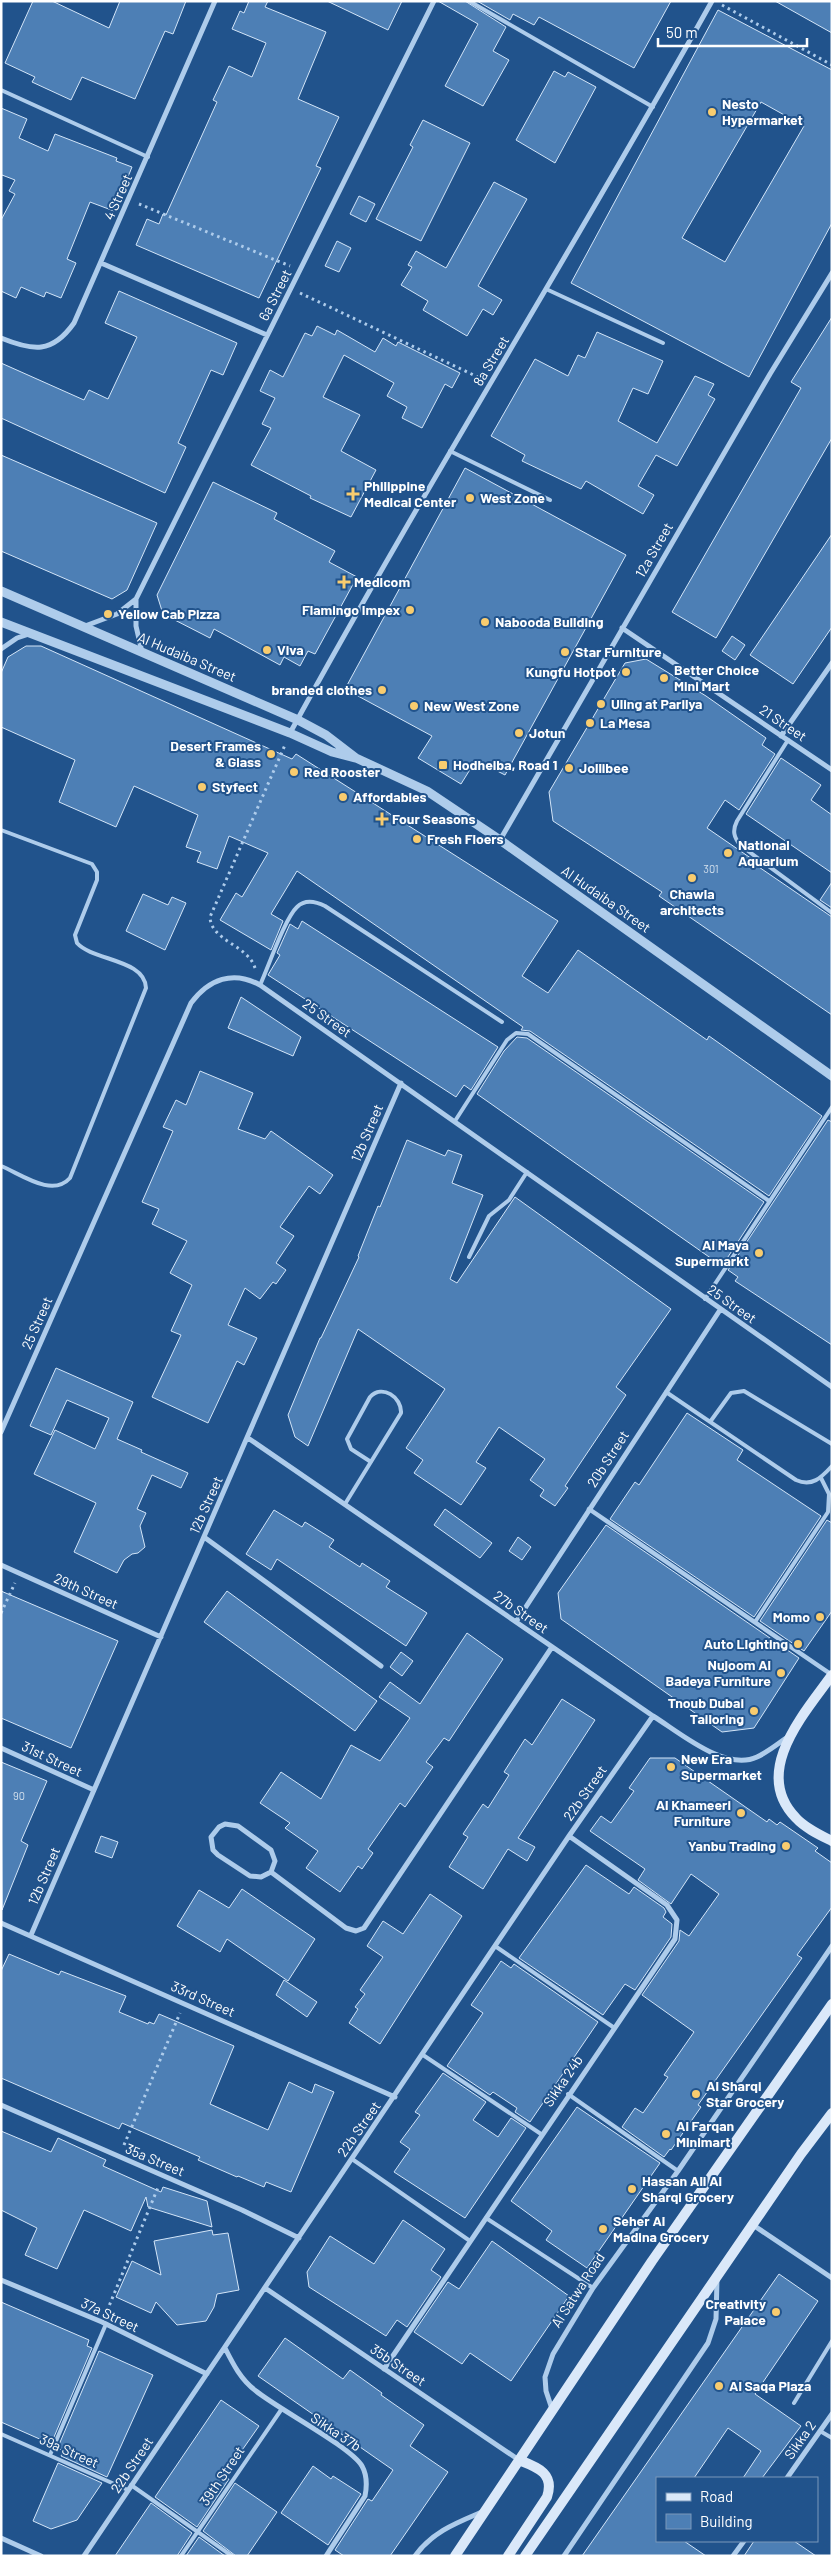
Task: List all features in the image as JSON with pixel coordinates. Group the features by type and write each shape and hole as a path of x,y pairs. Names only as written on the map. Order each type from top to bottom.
{"main road":[{"path":"832,1675 789,1735 780,1764 779,1784 784,1803 796,1819 832,1842"},
{"path":"455,2556 652,2261 832,2004"},
{"path":"525,2556 832,2113"},
{"path":"508,2556 550,2489 546,2473 519,2460"}],"street":[{"name":"4 Street","path":"1,338 21,346 36,348 52,345 65,336 74,323 215,1"},
{"name":"6a Street","path":"82,627 117,614 136,598 434,1"},
{"name":"8a Street","path":"290,734 392,550 653,107 713,1"},
{"path":"101,263 267,335"},
{"name":"12a Street","path":"500,840 770,374 832,273"},
{"name":"Al Hudaiba Street","path":"1,591 298,720 326,736 356,758"},
{"name":"6a Street","path":"136,598 136,626 142,653"},
{"name":"Al Hudaiba Street","path":"1,622 332,752 356,758 427,791 500,840 832,1076"},
{"name":"21 Street","path":"622,628 832,770"},
{"path":"1,648 17,638 31,634"},
{"path":"781,736 832,662"},
{"name":"25 Street","path":"1,1432 190,1003 201,990 216,980 232,977 249,979 260,985 832,1387"},
{"name":"12b Street","path":"31,1935 401,1083"},
{"name":"20b Street","path":"516,1622 720,1310"},
{"name":"27b Street","path":"248,1438 653,1716 710,1752 724,1759 740,1761 756,1758 789,1735"},
{"path":"589,1509 832,1675"},
{"path":"204,1538 381,1666"},
{"name":"29th Street","path":"1,1565 161,1637"},
{"path":"271,1872 346,1928 356,1931 364,1928 552,1647"},
{"name":"22b Street","path":"84,2556 395,2097 569,1836 653,1716"},
{"name":"31st Street","path":"1,1748 94,1790"},
{"path":"225,1824 238,1826 271,1850 275,1861 271,1872 261,1878 250,1876 218,1855 211,1844 214,1832 225,1824"},
{"name":"Sikka 24b","path":"384,2369 613,2027 675,1939 677,1920 667,1905 569,1836"},
{"name":"33rd Street","path":"1,1923 395,2097"},
{"name":"Al Satwa Road","path":"553,2411 546,2391 545,2377 549,2361 593,2288 678,2172 832,1946"},
{"name":"35a Street","path":"1,2105 242,2210 298,2238"},
{"path":"753,2225 832,2278"},
{"path":"564,2556 712,2336 716,2319 718,2276"},
{"name":"37a Street","path":"1,2280 104,2323 207,2374"},
{"name":"35b Street","path":"265,2288 519,2460"},
{"name":"Sikka 37b","path":"224,2348 237,2371 248,2385 281,2410 356,2458 366,2476 367,2486 360,2505 326,2556"},
{"name":"Sikka 2","path":"788,2477 832,2414"},
{"path":"415,2556 428,2539 440,2531 483,2512"},
{"path":"1,2538 41,2556"},
{"path":"733,2556 743,2542"}],"lane":[{"path":"469,1 653,107"},
{"path":"1,90 148,157"},
{"path":"546,289 663,343"},
{"path":"450,451 550,500"},
{"path":"788,740 736,822 735,837 740,845 832,913"},
{"path":"1,830 88,862 95,868 97,880 76,930 75,939 80,946 140,973 146,982 146,988 70,1178 61,1186 48,1187 1,1166"},
{"path":"260,985 293,911 304,902 312,901 325,906 502,1022"},
{"path":"455,1121 511,1036 516,1033 528,1034 769,1201"},
{"path":"705,1299 832,1107"},
{"path":"468,1257 489,1216 509,1200 527,1172"},
{"path":"345,1504 371,1462 400,1413 401,1407 396,1398 383,1391 374,1393 370,1397 347,1439 352,1450 371,1462"},
{"path":"710,1422 731,1393 744,1391 832,1444"},
{"path":"666,1392 796,1480 809,1483 821,1478 832,1466"},
{"path":"755,1622 828,1512 829,1494 821,1478"},
{"path":"495,1946 613,2027"},
{"path":"423,2055 541,2134"},
{"path":"568,2094 678,2172"},
{"path":"352,2158 470,2241"},
{"path":"486,2218 593,2288"},
{"path":"50,2455 104,2323"},
{"path":"794,2403 832,2341"},
{"name":"39th Street","path":"181,2556 281,2410"},
{"path":"820,2431 832,2438"},
{"name":"39a Street","path":"1,2434 130,2487 232,2556"}],"path":[{"path":"713,1 832,65"},
{"path":"129,200 300,270"},
{"path":"291,288 491,384"},
{"path":"260,985 249,956 216,932 212,928 210,917 290,734"},
{"path":"1,1613 19,1573"},
{"path":"119,2157 184,2004"},
{"path":"104,2323 163,2175"}],"building":[{"path":"33,1 52,1 109,28 120,1 186,1 173,34 165,31 135,99 82,77 71,100 32,82 35,77 5,63"},
{"path":"249,1 268,1 265,7 326,32 298,99 339,117 316,166 321,168 259,298 136,245 147,219 159,224 163,214 166,215 217,102 213,100 229,66 252,77 266,43 232,29 240,11 244,13"},
{"path":"327,1 402,1 388,30"},
{"path":"438,1 465,1 506,27 493,51 509,60 483,106 445,86 478,24"},
{"path":"477,1 671,1 634,68 539,17 534,25 513,14 510,20"},
{"path":"775,1 832,1 832,33"},
{"path":"718,10 832,70 832,223 749,377 571,283","holes":["761,102 804,126 725,262 682,238"]},
{"path":"554,71 565,77 568,72 596,87 555,163 516,140"},
{"path":"1,108 27,119 19,138 48,151 55,134 117,158 116,161 132,167 114,211 90,202 67,259 76,263 61,298 46,292 44,297 21,287 16,298 1,291 1,220 15,194 9,191 15,180 2,175 1,178"},
{"path":"423,120 470,143 421,241 376,219 413,147 410,145"},
{"path":"494,182 527,199 478,286 502,300 493,315 483,309 467,336 423,310 428,301 401,285 412,267 408,265 416,251 446,268"},
{"path":"359,196 375,204 366,222 350,214"},
{"path":"337,241 351,248 339,272 325,266"},
{"path":"119,291 237,343 223,375 211,370 178,443 186,447 165,493 1,418 1,363 84,400 89,390 108,399 137,337 105,323"},
{"path":"832,317 832,438 716,638 672,612 801,388 791,382"},
{"path":"317,326 335,335 337,330 375,352 383,338 396,346 398,342 460,373 452,388 445,384 422,428 402,418 407,407 387,396 394,383 344,355 323,397 360,415 341,451 376,470 351,517 310,498 311,496 251,465 271,428 262,424 275,398 260,391 270,370 283,377 305,333 312,336"},
{"path":"597,332 663,361 648,394 633,388 618,421 657,443 695,376 714,384 708,395 715,399 677,466 656,455 638,486 654,495 643,514 586,481 581,489 522,461 525,455 491,436 535,359 568,376 578,355 585,358"},
{"path":"1,455 157,523 127,590 112,599 1,551"},
{"name":"Nabooda Building","path":"465,468 626,555 505,775 476,760 461,784 418,758 432,736 345,689"},
{"path":"213,482 277,513 274,519 335,551 329,562 357,577 315,654 308,651 300,666 284,657 280,665 214,629 210,638 163,614 157,595"},
{"path":"832,534 832,627 793,684 750,655"},
{"path":"732,636 745,645 735,660 722,651"},
{"path":"26,646 41,646 292,759 296,754 558,921 522,976 548,993 578,950 707,1040 709,1036 822,1116 769,1196 530,1031 521,1030 523,1027 297,871 271,914 283,921 271,950 220,920 236,893 242,897 268,853 229,836 217,869 197,862 201,852 186,847 198,815 134,786 116,827 59,802 75,760 1,727 1,673 8,657"},
{"path":"646,659 706,696 766,738 762,745 775,754 739,810 725,800 707,828 755,861 753,863 832,917 832,1015 659,896 662,892 553,821 549,792 625,663"},
{"path":"781,758 821,785 811,800 832,815 832,873 746,814"},
{"path":"832,882 832,908 820,900"},
{"path":"143,894 168,905 172,897 186,903 165,950 126,931"},
{"path":"302,921 498,1047 471,1090 464,1085 456,1097 268,975 280,955 277,953 290,924 298,929"},
{"path":"241,997 301,1037 293,1056 228,1028"},
{"path":"517,1037 527,1038 764,1202 722,1266 477,1094 504,1051"},
{"path":"200,1071 253,1093 238,1129 265,1139 271,1131 333,1175 320,1194 309,1186 280,1227 294,1236 276,1263 286,1270 276,1284 273,1282 260,1299 245,1288 228,1325 257,1338 244,1365 237,1361 208,1423 152,1397 181,1335 171,1331 192,1285 170,1273 187,1241 152,1224 159,1209 142,1202 173,1131 163,1127 176,1100 186,1105"},
{"path":"828,1120 832,1122 832,1345 735,1281 738,1277 728,1270"},
{"path":"407,1140 445,1156 448,1150 462,1155 452,1183 483,1195 450,1279 457,1283 515,1197 671,1309 616,1387 626,1395 565,1486 568,1488 555,1506 540,1496 544,1490 530,1480 545,1459 499,1427 476,1462 486,1468 461,1505 414,1473 423,1460 406,1448 445,1389 358,1329 308,1446 295,1437 288,1415 320,1338 359,1257 378,1206 380,1207"},
{"path":"56,1368 133,1402 117,1439 188,1473 181,1488 152,1475 137,1509 146,1513 140,1526 145,1547 124,1560 117,1573 74,1552 96,1503 34,1474 55,1430 95,1449 109,1418 67,1400 51,1435 30,1426"},
{"path":"687,1413 743,1450 737,1460 821,1516 754,1617 610,1519 635,1482 639,1485"},
{"path":"445,1509 492,1543 480,1558 434,1525"},
{"path":"274,1510 302,1527 305,1522 334,1540 329,1547 360,1567 362,1563 390,1581 386,1587 427,1613 406,1646 277,1559 271,1570 246,1554"},
{"path":"827,1520 832,1523 832,1611 804,1651 760,1621"},
{"path":"606,1525 799,1658 754,1728 722,1732 561,1619 558,1593"},
{"path":"518,1537 531,1547 522,1560 509,1551"},
{"path":"1,1591 118,1641 71,1748 1,1718"},
{"path":"227,1591 377,1701 355,1731 204,1622"},
{"path":"467,1633 503,1659 449,1741 444,1738 426,1762 433,1767 405,1807 400,1803 368,1849 373,1853 362,1869 358,1866 340,1892 306,1868 318,1851 285,1828 290,1823 260,1803 281,1772 321,1799 351,1745 380,1761 410,1718 379,1697 390,1682 420,1704"},
{"path":"401,1652 413,1661 402,1676 390,1667"},
{"path":"562,1699 595,1720 518,1838 535,1847 527,1861 508,1849 483,1889 449,1867 468,1837 463,1834 483,1804 488,1808 509,1775 504,1772 525,1739 532,1745"},
{"path":"650,1758 675,1758 767,1822 769,1819 777,1825 780,1822 818,1848 815,1851 832,1863 832,1907 797,1955 802,1958 698,2105 701,2107 664,2157 622,2127 635,2108 643,2113 668,2077 664,2075 694,2032 642,1995 679,1941 680,1930 689,1936 719,1894 691,1874 671,1904 638,1880 645,1869 590,1831 601,1816 611,1823 634,1791 629,1788"},
{"path":"1,1762 47,1781 21,1841 28,1845 2,1910"},
{"path":"101,1836 118,1842 112,1858 95,1852"},
{"path":"586,1865 629,1894 634,1887 664,1908 666,1912 663,1917 672,1924 671,1937 635,1990 625,1984 603,2015 519,1958"},
{"path":"242,1889 315,1939 288,1981 227,1939 220,1952 177,1926 199,1890 229,1908"},
{"path":"430,1894 462,1916 380,2044 349,2023 358,2009 355,2007 365,1994 360,1990 383,1957 367,1946 383,1921 403,1934"},
{"path":"9,1954 59,1975 61,1971 126,1996 119,2012 148,2024 149,2022 154,2024 159,2014 234,2046 210,2104 268,2130 289,2082 312,2093 315,2084 334,2092 291,2192 266,2182 264,2187 237,2177 198,2160 200,2157 122,2123 119,2129 1,2078 1,1971"},
{"path":"501,1961 511,1968 514,1964 598,2022 530,2122 515,2112 517,2108 493,2092 490,2095 447,2066 483,2013 471,2005"},
{"path":"284,1980 317,2002 307,2017 276,1995"},
{"path":"443,2073 486,2102 473,2120 498,2137 511,2118 526,2128 465,2218 394,2172 410,2149 400,2142 420,2115 415,2112"},
{"path":"577,2107 660,2163 587,2268 546,2240 552,2231 511,2201"},
{"path":"1,2131 51,2152 58,2138 106,2160 103,2166 161,2192 163,2187 207,2201 212,2227 148,2207 146,2197 131,2231 84,2210 57,2269 25,2255 37,2228 1,2210"},
{"path":"403,2220 445,2249 431,2270 441,2277 407,2327 397,2320 386,2336 309,2287 307,2272 330,2236 374,2264"},
{"path":"212,2230 213,2235 228,2233 239,2290 217,2294 214,2307 206,2321 177,2325 156,2302 151,2313 116,2297 132,2261 161,2275 154,2241"},
{"path":"492,2241 569,2296 511,2381 470,2353 462,2364 414,2332 448,2282 459,2289"},
{"path":"779,2274 818,2301 755,2394 801,2426 763,2477 744,2477 761,2451 728,2428 695,2477 656,2477 656,2542 685,2542 706,2556 582,2556"},
{"path":"1,2302 89,2340 87,2346 92,2348 51,2444 1,2422"},
{"path":"285,2338 343,2379 350,2370 382,2393 381,2395 424,2425 410,2446 448,2472 390,2556 344,2556 335,2550 368,2499 372,2501 393,2470 258,2376"},
{"path":"99,2351 153,2375 107,2477 61,2456 63,2452 58,2447"},
{"path":"221,2400 259,2426 224,2476 229,2479 197,2527 155,2497"},
{"path":"58,2463 102,2483 77,2520 51,2529 33,2521"},
{"path":"313,2466 331,2479 333,2476 361,2494 328,2545 281,2513"},
{"path":"235,2483 277,2512 247,2556 236,2556 203,2531"},
{"path":"151,2503 192,2533 177,2556 115,2556"},
{"path":"199,2537 225,2556 186,2556"},
{"path":"753,2542 795,2542 816,2556 744,2556"}],"place":[{"name":"Nesto Hypermarket","path":"712,112"},
{"name":"Philippine Medical Center","path":"353,494"},
{"name":"West Zone","path":"470,498"},
{"name":"Medicom","path":"344,582"},
{"name":"Flamingo Impex","path":"410,610"},
{"name":"Yellow Cab Pizza","path":"108,614"},
{"name":"Nabooda Building","path":"485,622"},
{"name":"Viva","path":"267,650"},
{"name":"Star Furniture","path":"565,652"},
{"name":"Kungfu Hotpot","path":"626,672"},
{"name":"Better Choice Mini Mart","path":"664,678"},
{"name":"branded clothes","path":"382,690"},
{"name":"Uling at Parilya","path":"601,704"},
{"name":"New West Zone","path":"414,706"},
{"name":"La Mesa","path":"590,723"},
{"name":"Jotun","path":"519,733"},
{"name":"Desert Frames & Glass","path":"271,754"},
{"name":"Hodheiba, Road 1","path":"443,765"},
{"name":"Jollibee","path":"569,768"},
{"name":"Red Rooster","path":"294,772"},
{"name":"Styfect","path":"202,787"},
{"name":"Affordables","path":"343,797"},
{"name":"Four Seasons","path":"382,819"},
{"name":"Fresh Floers","path":"417,839"},
{"name":"National Aquarium","path":"728,853"},
{"name":"Chawla architects","path":"692,878"},
{"name":"Al Maya Supermarkt","path":"759,1253"},
{"name":"Momo","path":"820,1617"},
{"name":"Auto LIghting","path":"798,1644"},
{"name":"Nujoom Al Badeya Furniture","path":"781,1673"},
{"name":"Tnoub Dubai Tailoring","path":"754,1711"},
{"name":"New Era Supermarket","path":"671,1767"},
{"name":"Al Khameeri Furniture","path":"741,1813"},
{"name":"Yanbu Trading","path":"786,1846"},
{"name":"Al Sharqi Star Grocery","path":"696,2094"},
{"name":"Al Farqan Minimart","path":"666,2134"},
{"name":"Hassan Ali Al Sharqi Grocery","path":"632,2189"},
{"name":"Seher Al Madina Grocery","path":"603,2229"},
{"name":"Creativity Palace","path":"776,2312"},
{"name":"Al Saqa Plaza","path":"719,2386"}]}
